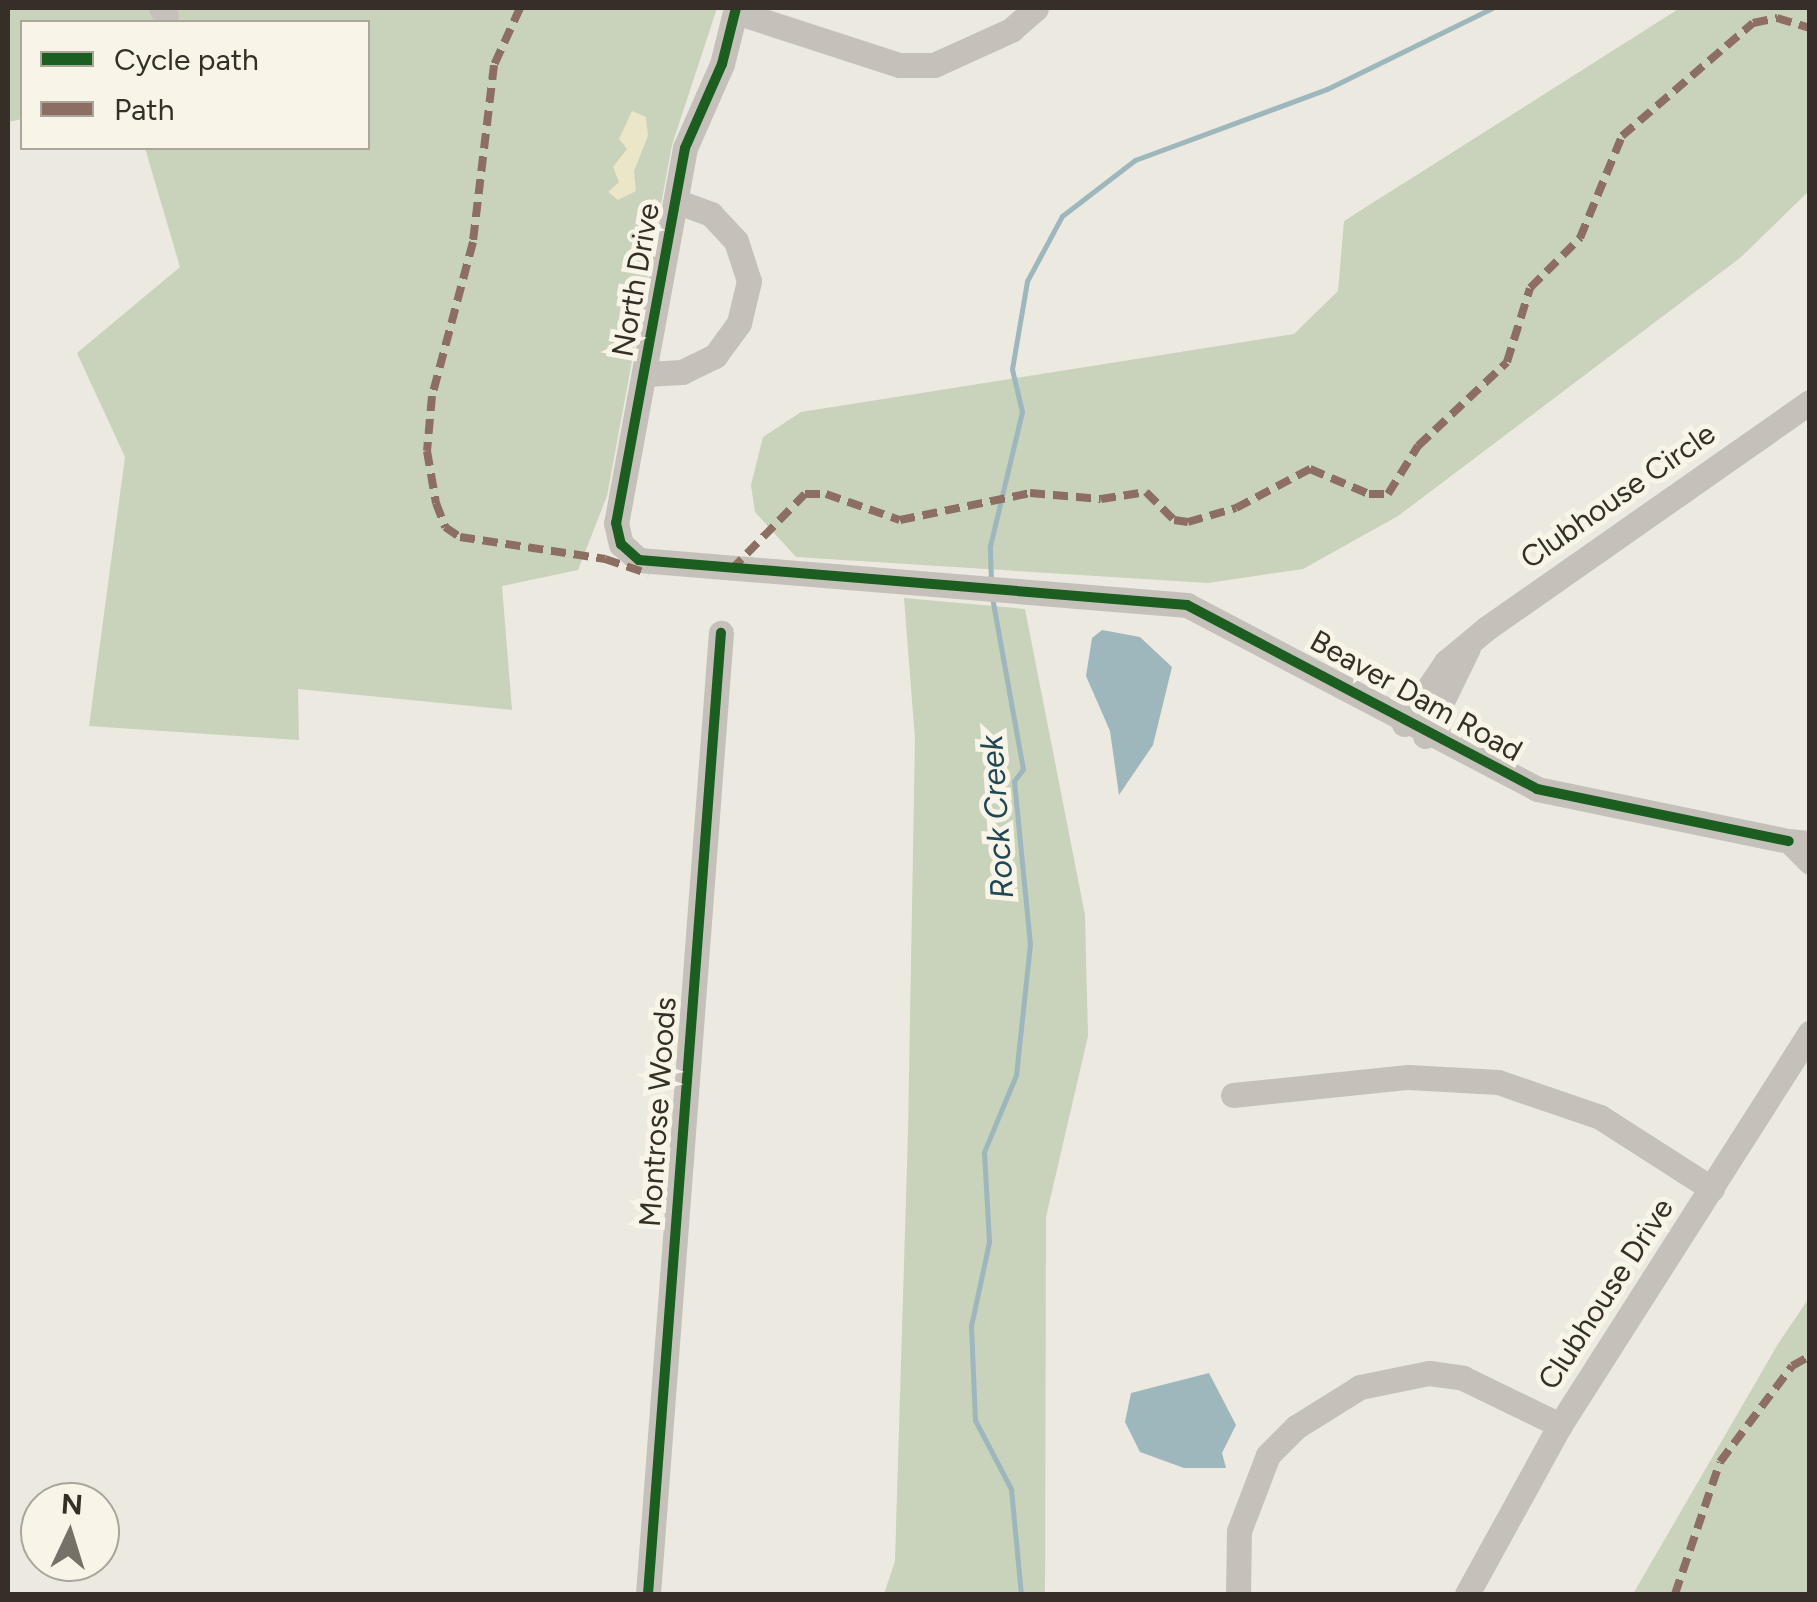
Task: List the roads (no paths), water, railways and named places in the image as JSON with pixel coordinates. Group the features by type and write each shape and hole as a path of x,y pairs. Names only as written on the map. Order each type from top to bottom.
{"street":[{"path":"736,10 898,65 934,65 1012,30 1036,8"},
{"name":"North Drive","path":"736,10 685,148 616,523 621,544 639,560 940,582"},
{"path":"645,374 682,372 715,356 739,323 749,281 736,240 711,214 676,201"},
{"name":"Clubhouse Circle","path":"1414,730 1468,648 1810,402"},
{"name":"Beaver Dam Road","path":"940,582 1186,605 1290,655 1486,769 1586,805 1799,842 1810,862"},
{"name":"Montrose Woods","path":"648,1594 721,633"},
{"name":"Clubhouse Drive","path":"1467,1594 1560,1425 1810,1033"},
{"path":"1233,1095 1408,1077 1498,1082 1600,1117 1712,1189"},
{"path":"1238,1594 1239,1531 1268,1455 1360,1387 1429,1373 1464,1378 1560,1425"}],"water":[{"path":"1102,630 1140,637 1172,667 1153,745 1119,795 1110,731 1086,676 1092,638"},
{"path":"1209,1373 1236,1425 1222,1453 1226,1468 1184,1468 1140,1452 1125,1422 1131,1393"}],"waterway":[{"name":"Rock Creek","path":"991,581 990,546 1022,412 1012,369 1027,281 1062,216 1135,160 1327,89 1492,8"},
{"name":"Rock Creek","path":"992,597 1023,769 1014,781 1030,944 1016,1075 984,1152 989,1242 971,1326 975,1420 1011,1489 1021,1594"}]}
